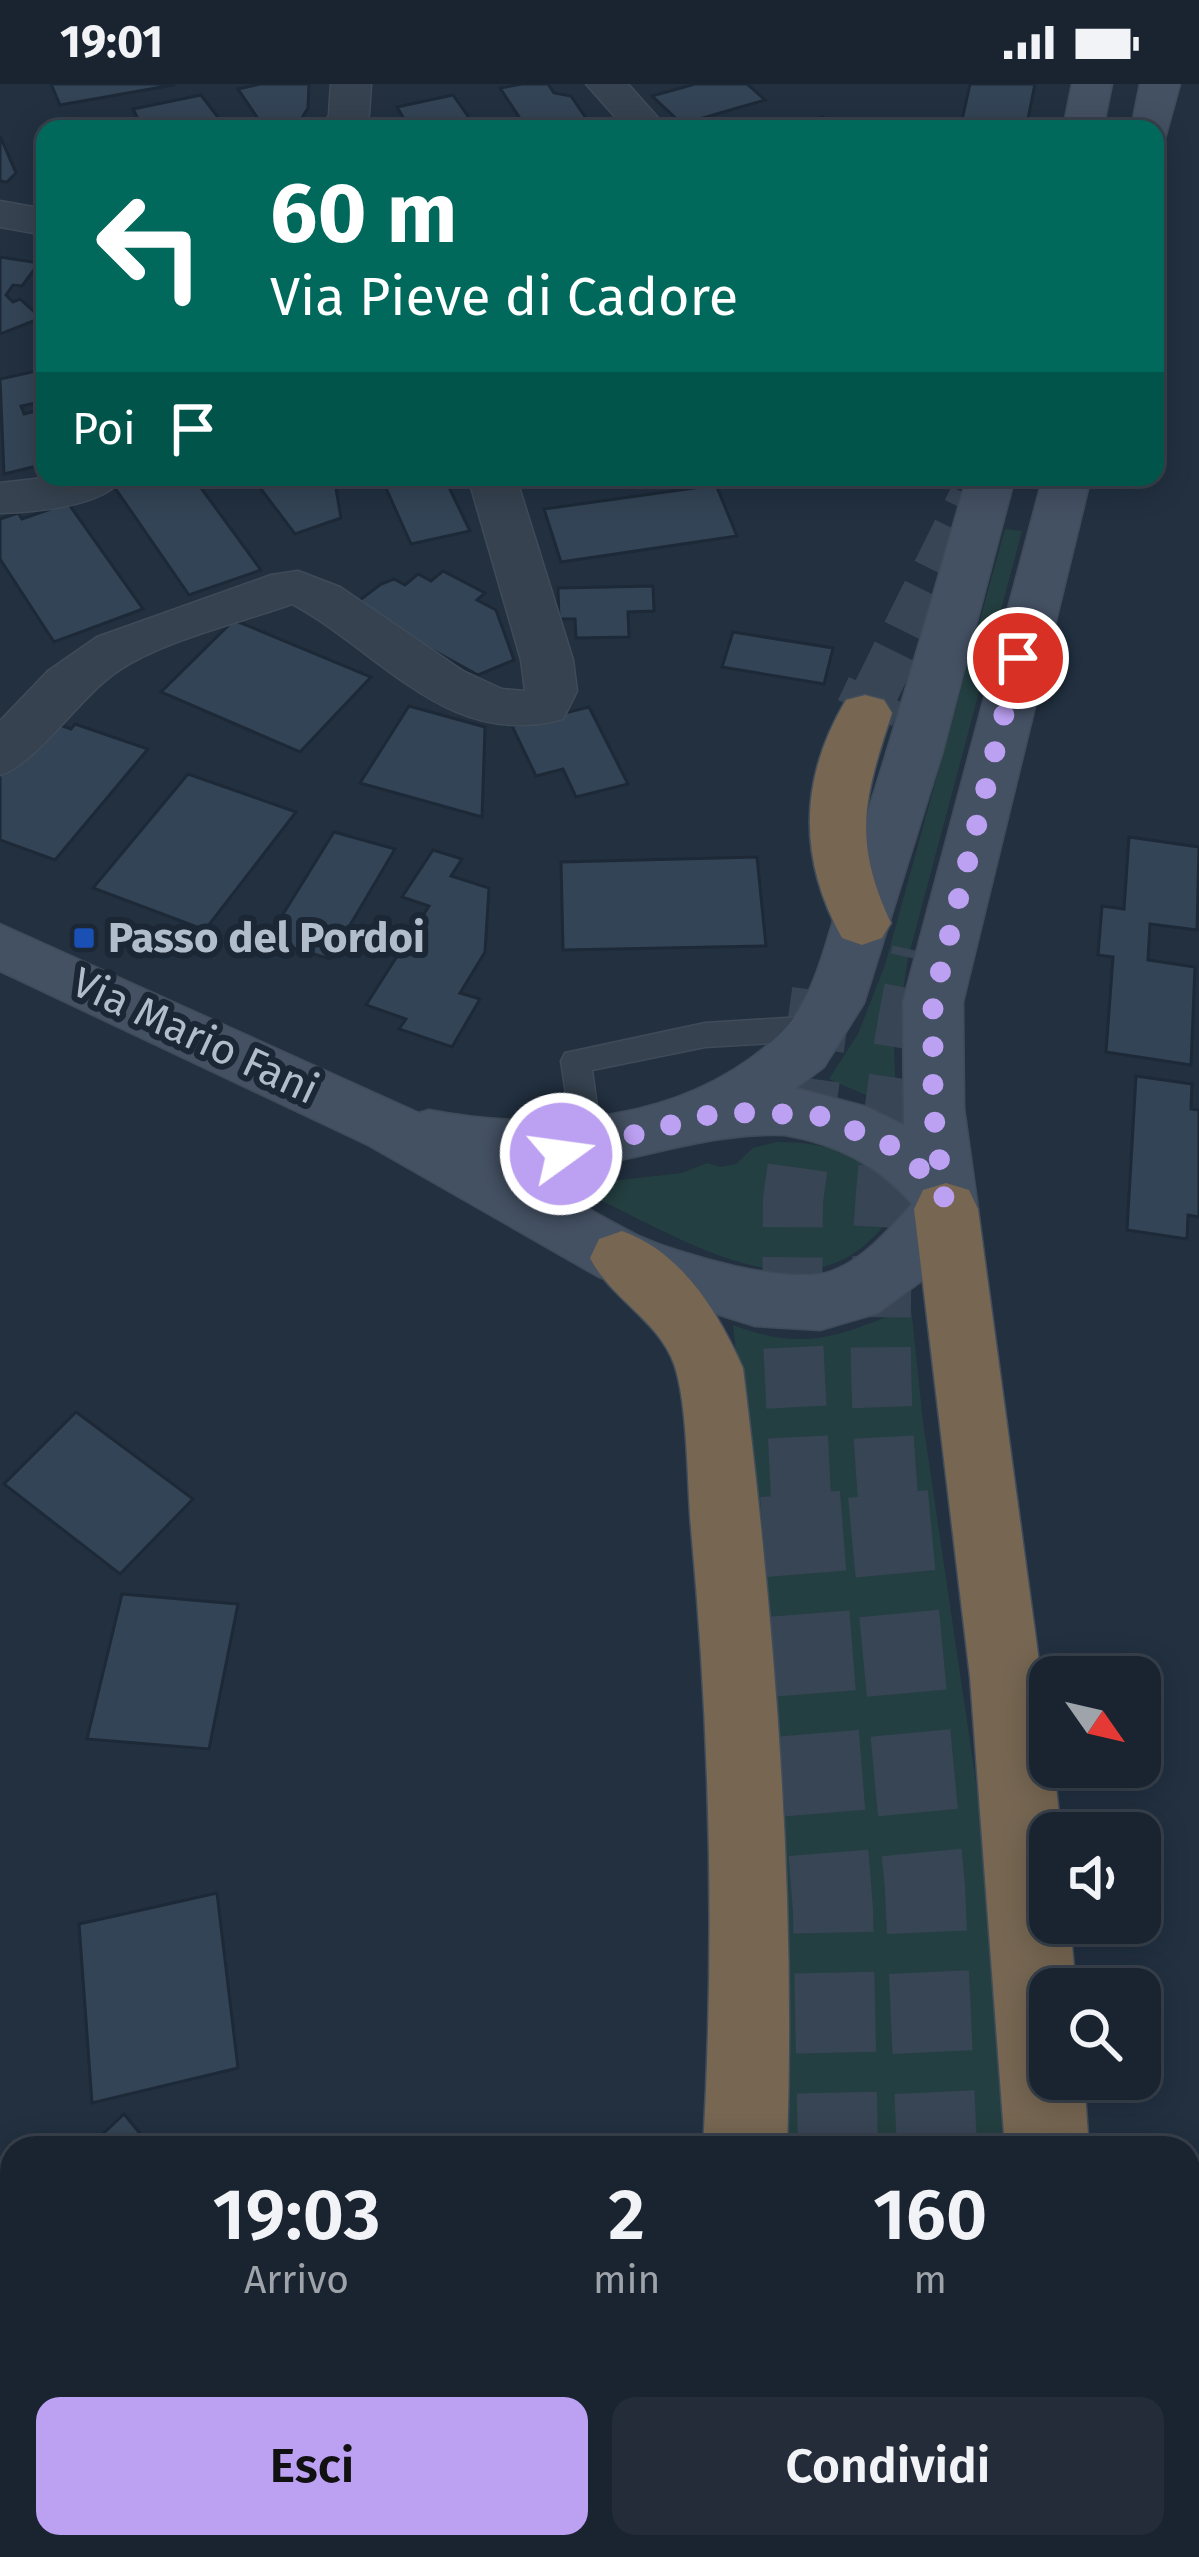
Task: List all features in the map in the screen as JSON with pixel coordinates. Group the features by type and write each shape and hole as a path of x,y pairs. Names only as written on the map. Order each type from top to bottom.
{"highway":[{"path":"862,923 841,880 831,830 865,713"},
{"path":"945,1203 1033,1908 1046,2136"},
{"path":"622,1258 680,1312 709,1368 751,1907 745,2136"}],"street":[{"path":"346,120 351,84"},
{"path":"606,84 640,120"},
{"path":"1085,120 1092,84"},
{"path":"1153,120 1160,84"},
{"path":"0,214 36,220"},
{"path":"0,498 45,496 74,486"},
{"path":"0,756 68,680 91,663 115,649 289,587 308,590 427,674 483,701 519,711 544,706 551,691 547,660 495,486"},
{"path":"720,1112 784,1068 834,1003 915,754 989,486"},
{"path":"390,1127 622,1258 755,1298 820,1302 855,1292 886,1274 945,1203 933,1108 933,1002 1065,486"},
{"name":"Via Mario Fani","path":"0,946 390,1127"},
{"path":"390,1127 496,1148 586,1144 720,1112 795,1112 842,1122 908,1157 945,1203"},
{"path":"544,1215 540,1176 561,1154 586,1144"}],"lane":[{"path":"586,1144 575,1061 705,1036 819,1028"}],"green space":[{"path":"1005,529 1022,531 908,958 894,1048 896,1101 889,1105 829,1079 858,1034 885,965"},
{"path":"776,1142 844,1153 884,1183 892,1205 888,1218 866,1244 835,1263 801,1270 765,1268 691,1244 591,1196 585,1188 593,1183 682,1173 707,1163 736,1164 753,1148"},
{"path":"911,1307 923,1422 989,1871 1014,2136 778,2136 743,1416 733,1325 803,1339 864,1326"}],"building":[{"path":"51,84 172,84 173,85 60,105"},
{"path":"309,84 308,108 301,120 259,120 238,89"},
{"path":"548,84 554,93 571,96 586,118 521,120 500,88"},
{"path":"695,84 747,84 765,100 696,120 678,120 652,96"},
{"path":"970,84 1035,84 1028,120 962,120"},
{"path":"201,95 220,120 138,120 133,109"},
{"path":"453,95 471,120 397,120 404,119 397,107"},
{"path":"0,136 16,173 7,182 0,181"},
{"path":"0,257 36,263 22,286 13,285 6,295 13,302 20,299 36,313 36,320 0,334"},
{"path":"36,371 36,403 21,406 24,414 36,411 36,466 4,474 0,379"},
{"path":"200,486 261,570 189,595 115,488"},
{"path":"259,486 336,486 341,518 295,534"},
{"path":"385,486 448,486 470,531 411,544"},
{"path":"716,486 737,536 561,562 544,509"},
{"path":"68,503 143,609 54,642 0,559 0,519 18,513 22,519"},
{"path":"443,571 485,593 477,600 496,610 514,660 478,675 352,606 394,579 405,585 418,574 431,581"},
{"path":"653,586 654,611 628,612 629,637 576,638 575,619 559,619 558,588"},
{"path":"234,620 371,677 300,752 161,692"},
{"path":"733,632 833,648 824,684 722,667"},
{"path":"409,706 485,727 482,817 360,783"},
{"path":"589,707 628,784 576,797 563,769 536,776 512,726"},
{"path":"46,720 71,729 75,724 148,749 55,860 0,840 0,771"},
{"path":"188,774 296,812 205,930 93,888"},
{"path":"334,832 395,849 330,959 267,940"},
{"path":"1129,837 1199,847 1197,930 1150,924 1148,960 1195,967 1191,1065 1106,1052 1113,957 1098,955 1102,906 1124,909"},
{"path":"433,850 462,859 451,876 489,888 485,952 460,993 480,999 452,1047 399,1029 406,1019 366,1005 429,906 402,897"},
{"path":"757,857 766,946 563,950 561,862"},
{"path":"1136,1076 1192,1084 1191,1109 1199,1110 1199,1217 1188,1215 1187,1239 1127,1230"},
{"path":"76,1412 193,1499 120,1574 4,1484"},
{"path":"122,1594 238,1604 209,1749 87,1739"},
{"path":"217,1893 238,2068 92,2103 79,1924"},
{"path":"124,2114 142,2136 101,2136"}],"tunnel":[{"path":"875,693 972,497"},
{"path":"865,713 876,690"},
{"path":"888,1497 881,1359 884,1223 898,1088 922,952"},
{"path":"801,1497 792,1319 793,1200 822,991"},
{"path":"800,1494 833,1910 838,2136"},
{"path":"888,1494 925,1888 936,2136"}],"place":[{"name":"Passo del Pordoi","path":"84,938"}],"route":[{"path":"561,1154 720,1112 795,1112 842,1122 875,1136 908,1157 944,1197 933,1108 933,1002 1018,658"}]}
